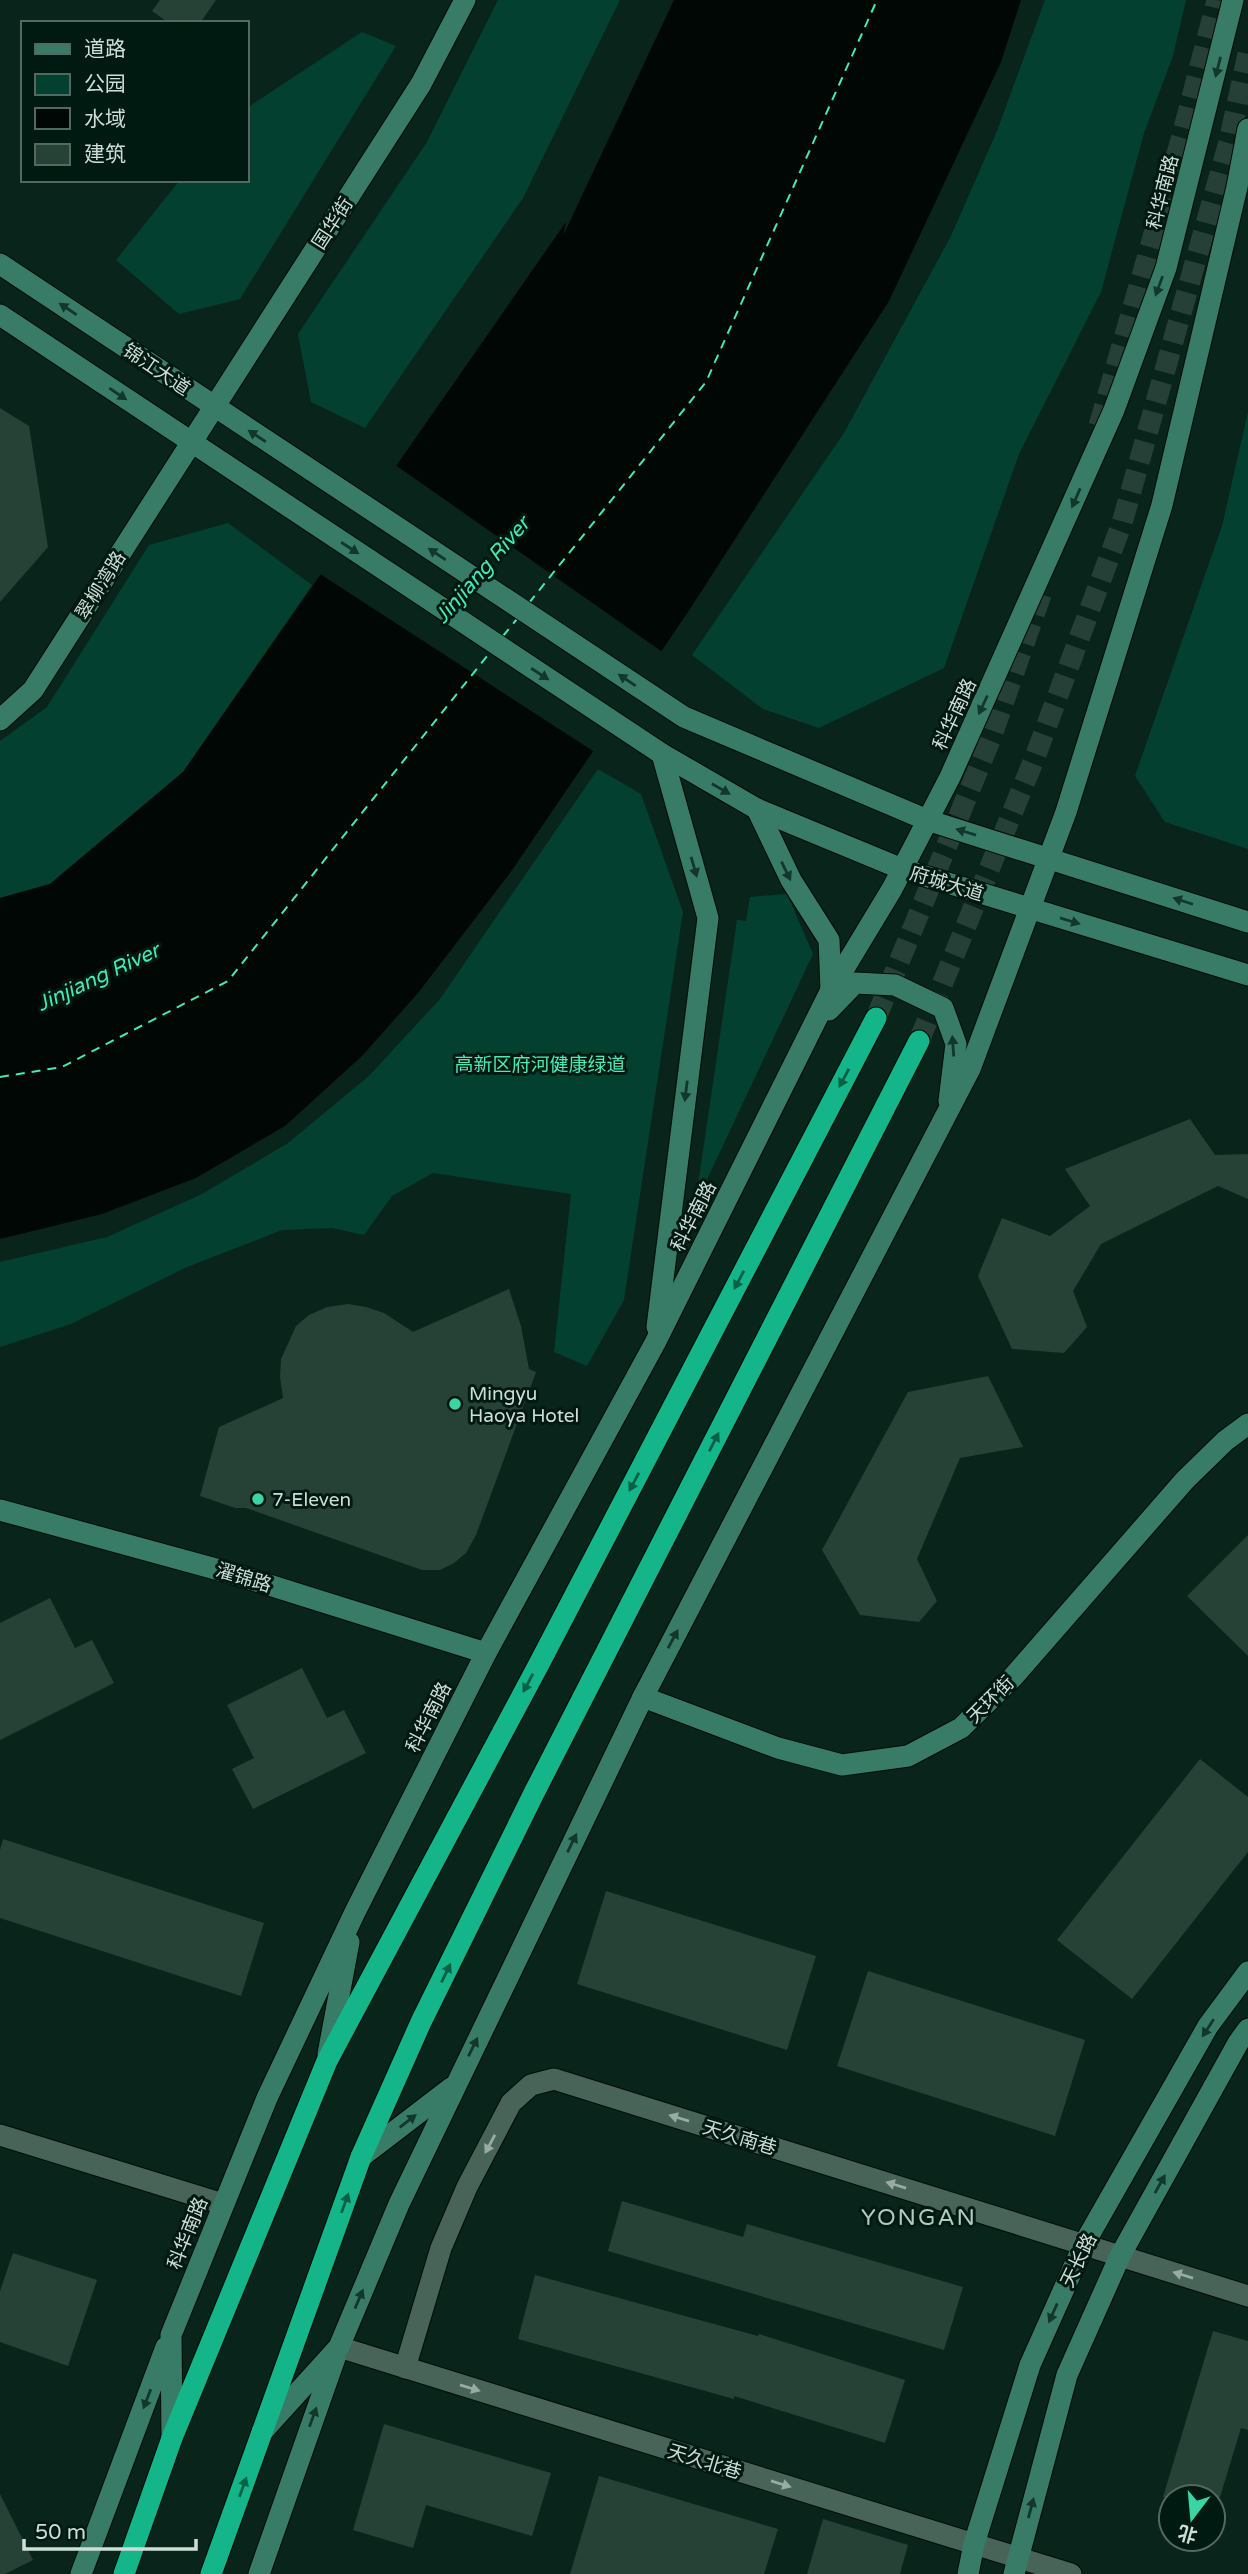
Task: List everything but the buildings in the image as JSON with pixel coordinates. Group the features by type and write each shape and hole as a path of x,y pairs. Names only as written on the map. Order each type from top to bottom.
{"highway":[{"name":"科华南路","path":"124,2574 172,2438 327,2061 539,1664 876,1018"},
{"path":"211,2574 361,2157 421,2022 534,1793 919,1041"}],"main road":[{"name":"国华街","path":"191,442 421,84 465,0"},
{"name":"科华南路","path":"172,2438 171,2335 267,2098 355,1912 486,1653 655,1343 831,990 902,869 950,777 1037,588 1114,410 1166,268 1233,0"},
{"path":"259,2574 339,2347 399,2204 643,1697 970,1069 1066,812 1161,505 1247,137"},
{"name":"锦江大道","path":"0,264 684,718 927,820"},
{"path":"0,316 191,442"},
{"name":"府城大道","path":"191,442 662,754 757,809 902,869 1248,975"},
{"name":"翠柳湾路","path":"0,720 33,690 191,442"},
{"path":"655,1343 708,918 662,754"},
{"path":"757,809 790,880 829,940 831,990"},
{"path":"927,820 1248,922"},
{"path":"814,1025 855,983 895,985 943,1008 956,1044 947,1114"},
{"name":"天环街","path":"643,1697 778,1748 842,1765 908,1756 961,1728 1013,1677 1185,1480 1225,1441 1248,1424"},
{"name":"濯锦路","path":"0,1510 234,1574 486,1653"},
{"path":"327,2061 355,1912"},
{"name":"天长路","path":"968,2574 974,2544 1030,2365 1084,2244 1208,2026 1248,1972"},
{"name":"天长路","path":"1016,2566 1067,2375 1120,2256 1248,2029"},
{"path":"361,2157 456,2084"},
{"path":"81,2574 171,2335"},
{"path":"262,2432 339,2347"}],"street":[{"name":"天久南巷","path":"405,2368 441,2248 467,2187 512,2103 531,2085 554,2079 1248,2296"},
{"path":"0,2135 223,2204"},
{"name":"天久北巷","path":"339,2347 974,2544 1016,2566 1071,2574"}],"green space":[{"path":"498,0 620,0 523,198 365,428 311,402 298,334 427,142"},
{"path":"1045,0 1186,0 1173,56 1144,133 1101,292 1019,454 944,668 819,728 763,709 692,655 844,433 951,236 997,131"},
{"path":"362,32 396,46 240,299 179,314 116,260 178,182 248,182 248,107"},
{"path":"1248,412 1248,849 1165,822 1135,776 1222,526"},
{"path":"228,523 312,585 183,772 50,884 0,898 0,741 47,707 149,545"},
{"name":"高新区府河健康绿道","path":"598,769 641,794 683,912 624,1300 587,1366 554,1352 571,1194 433,1173 392,1196 364,1235 332,1228 282,1230 187,1267 71,1324 0,1347 0,1262 107,1237 202,1194 288,1143 369,1076 440,999"},
{"path":"787,894 813,954 695,1205 737,920 746,921 750,897"}],"water":[{"name":"Jinjiang River","path":"674,0 1021,0 1001,62 889,301 686,615 510,873 418,993 362,1056 285,1126 196,1178 102,1214 0,1239 0,898 50,884 183,772 566,222 563,236"}],"pier":[{"path":"394,464 664,653 596,753 317,572"}],"ferry route":[{"path":"529,603 706,382 877,0"},
{"path":"503,636 517,619"},
{"path":"0,1077 62,1067 228,981 491,651"}],"tunnel":[{"path":"1099,426 1182,136 1217,0"},
{"path":"919,1041 1035,757 1122,523 1229,142 1248,54"},
{"path":"876,1018 991,738 1042,592"}],"place":[{"name":"Mingyu Haoya Hotel","path":"455,1404"},
{"name":"7-Eleven","path":"258,1499"}],"district":[{"name":"YONGAN","path":"919,2217"}]}
